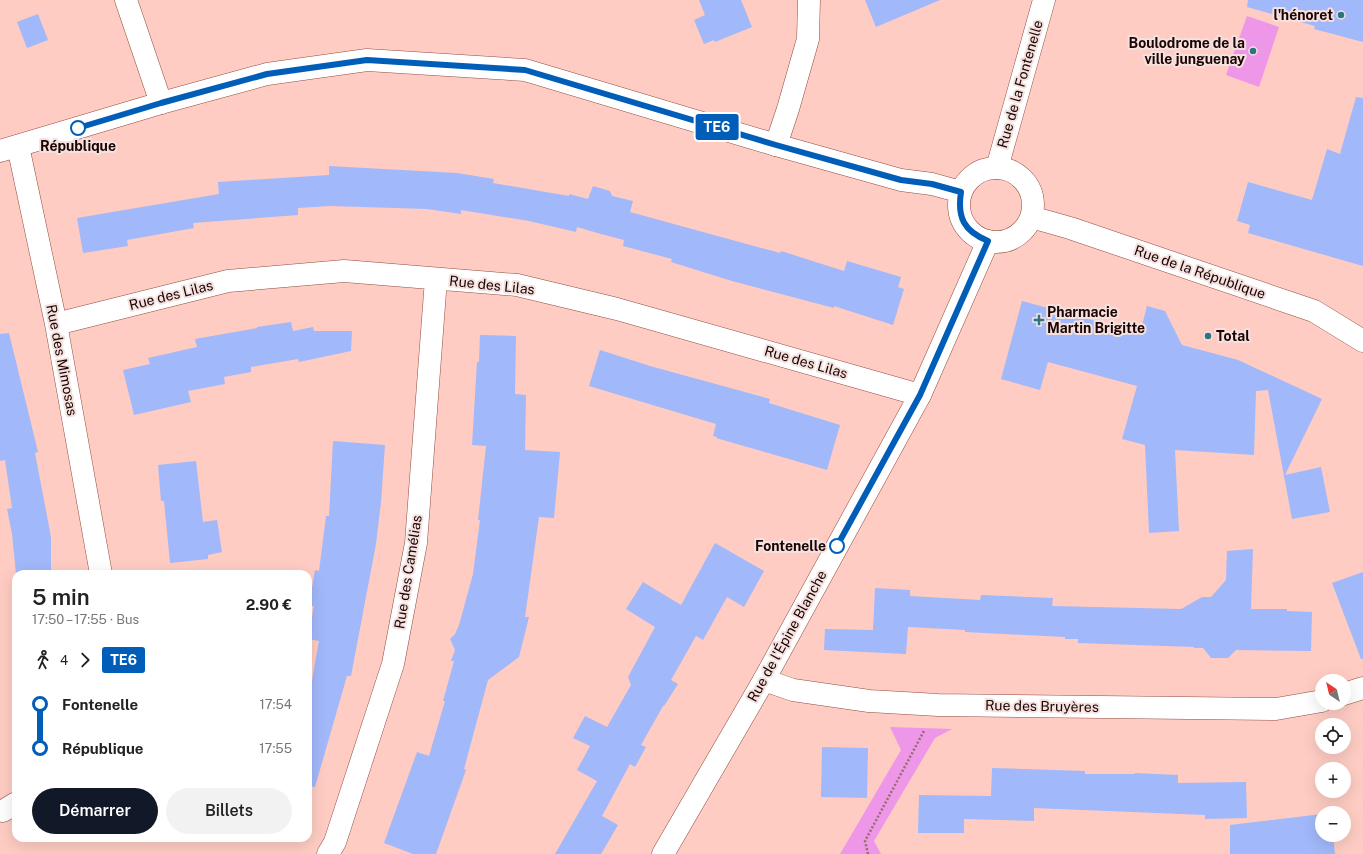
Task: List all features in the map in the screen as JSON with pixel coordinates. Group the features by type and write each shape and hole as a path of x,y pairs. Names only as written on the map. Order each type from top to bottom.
{"street":[{"path":"126,0 161,103"},
{"path":"776,145 808,39 809,0"},
{"name":"Rue de la Fontenelle","path":"997,168 1044,0"},
{"path":"9,149 161,103 267,74 367,60 525,70 776,145 901,180 932,184 961,192"},
{"name":"Rue des Mimosas","path":"9,149 56,324 100,570"},
{"path":"997,168 1008,170 1018,175 1026,184 1031,194 1033,205 1031,217 1026,226 1018,234 1009,239 988,241 976,236 967,228 961,217 959,205 961,192 966,182 975,174 986,169 997,168"},
{"name":"Rue de la République","path":"1031,217 1070,228 1314,311 1363,341"},
{"name":"Rue de l'Épine Blanche","path":"663,854 764,680 920,395 988,241"},
{"name":"Rue des Lilas","path":"56,324 228,281 344,271 517,285 617,309 920,395"},
{"name":"Rue des Camélias","path":"328,854 335,842 393,664 416,544 436,279"},
{"name":"Rue des Bruyères","path":"764,680 793,690 869,701 938,705 1276,709 1315,702"},
{"path":"1351,692 1363,688"}],"path":[{"path":"868,854 865,841 938,705"}],"shaded area":[{"name":"Boulodrome de la ville junguenay","path":"1247,16 1279,27 1259,87 1226,75"},
{"path":"890,727 952,729 935,738 874,841 881,854 840,854 901,750"}],"building":[{"path":"699,0 741,0 752,27 715,42 714,40 704,44 694,20 705,15"},
{"path":"865,0 940,0 876,27"},
{"path":"1248,0 1363,0 1363,42 1314,29 1315,26 1247,7"},
{"path":"38,14 48,40 27,48 17,22"},
{"path":"1356,97 1363,98 1363,266 1248,233 1250,225 1237,221 1248,182 1312,200 1327,149 1340,154"},
{"path":"329,166 457,173 494,179 493,183 569,196 569,194 588,199 593,186 610,191 612,196 633,201 630,212 780,253 781,251 844,271 847,261 901,277 898,287 904,289 893,325 834,306 834,308 732,281 671,262 672,259 623,246 624,240 577,227 576,232 529,221 461,210 461,214 427,209 330,206 298,208 298,215 193,223 194,228 127,240 128,246 83,253 77,218 219,194 218,182 329,175"},
{"path":"1022,301 1140,333 1147,306 1165,311 1182,345 1238,360 1322,399 1285,475 1321,467 1330,512 1292,519 1268,390 1256,391 1254,455 1175,450 1179,531 1149,533 1145,445 1122,439 1137,386 1048,362 1040,390 1001,379"},
{"path":"291,322 293,331 313,327 314,331 352,331 351,351 299,362 298,359 251,367 251,372 224,377 225,384 188,391 191,402 134,415 123,370 150,364 148,358 197,347 195,339"},
{"path":"9,333 38,452 35,453 51,537 51,570 16,570 12,534 7,509 12,508 5,460 0,461 0,334"},
{"path":"480,335 516,336 515,394 526,395 525,450 560,452 554,518 539,517 525,617 529,617 519,657 488,680 464,769 466,770 436,854 413,854 384,843 417,752 429,756 445,701 443,701 454,661 451,661 455,650 450,639 455,634 459,625 473,574 480,520 478,520 486,446 472,445"},
{"path":"600,350 650,366 770,399 769,403 840,425 827,470 716,438 717,437 713,436 716,424 589,386"},
{"path":"333,441 385,445 376,544 351,676 347,676 315,787 312,787 312,680 319,641 312,640 312,617 314,606 312,606 312,588 315,570 319,571 326,516 329,516"},
{"path":"196,461 203,522 217,520 222,552 208,555 208,559 170,563 164,501 161,501 158,465"},
{"path":"715,543 764,571 744,607 727,597 703,640 696,636 671,680 678,684 663,706 641,745 646,747 635,767 630,764 602,816 618,825 601,854 555,854 597,781 577,770 590,746 573,738 585,716 607,727 631,685 628,677 655,627 626,609 643,582 681,605"},
{"path":"1253,549 1251,609 1287,609 1287,611 1312,612 1311,651 1236,650 1228,658 1211,658 1203,648 1194,647 1078,643 1078,639 1065,639 1065,637 965,632 965,630 908,627 906,654 824,650 825,629 873,630 875,588 910,590 910,596 980,600 981,595 1053,598 1052,606 1181,609 1202,597 1211,597 1226,580 1227,551"},
{"path":"1363,572 1363,659 1361,659 1332,583"},
{"path":"822,747 868,748 867,798 821,797"},
{"path":"992,768 1085,771 1085,774 1135,773 1178,775 1178,783 1246,782 1247,818 1205,819 1205,815 1034,808 1034,821 964,819 964,833 918,833 919,795 991,796"},
{"path":"1315,815 1315,842 1334,842 1335,854 1230,854 1230,825"}],"bus line":[{"name":"TE6","path":"78,128 161,103 267,74 367,60 525,70 776,145 901,180 932,184 961,192 959,205 961,217 967,228 976,236 988,241 920,395 837,546"}],"place":[{"name":"l'hénoret","path":"1341,15"},
{"name":"Boulodrome de la ville junguenay","path":"1253,51"},
{"name":"République","path":"78,128"},
{"name":"Pharmacie Martin Brigitte","path":"1039,320"},
{"name":"Total","path":"1208,336"},
{"name":"Fontenelle","path":"837,546"}]}
